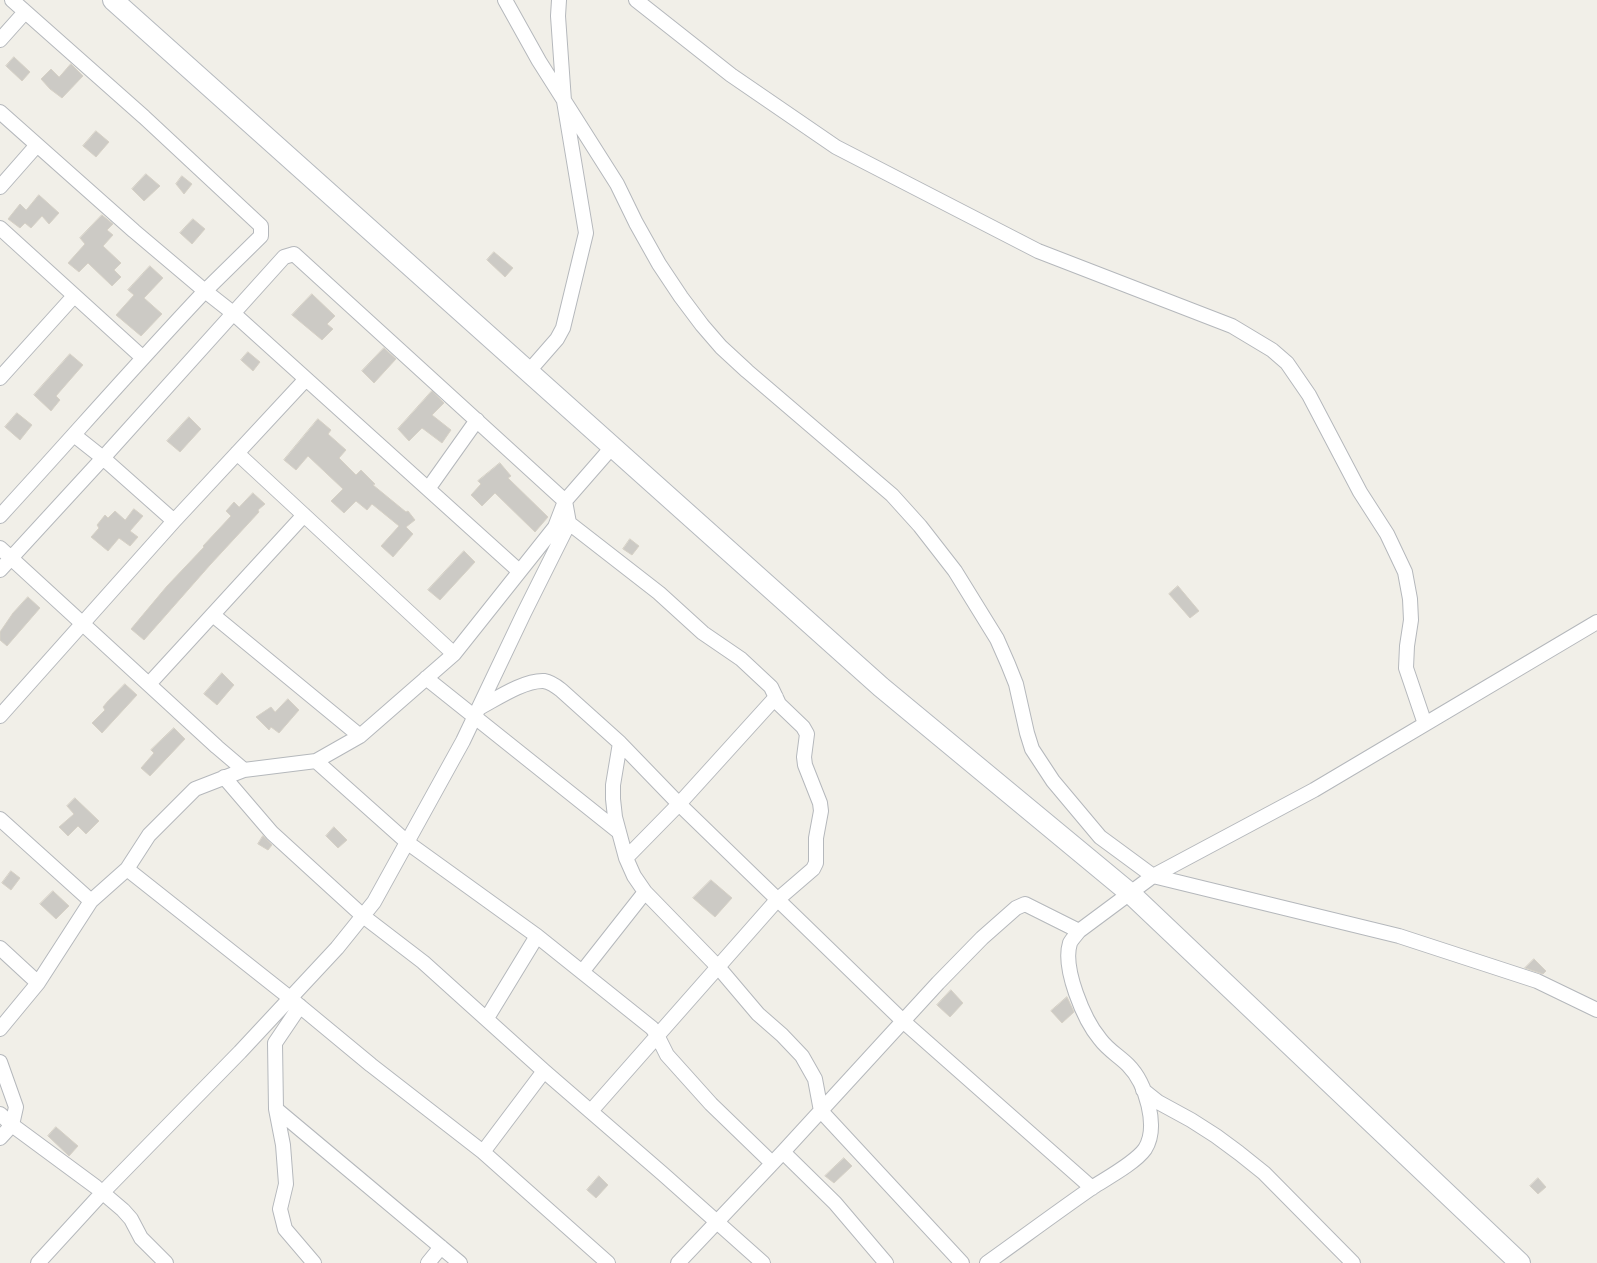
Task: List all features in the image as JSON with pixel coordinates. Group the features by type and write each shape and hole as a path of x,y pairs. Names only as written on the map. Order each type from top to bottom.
{"main road":[{"path":"113,0 881,687 1131,894 1520,1263"}],"street":[{"path":"0,516 142,358 205,291 261,236 261,226 144,117 12,0"},
{"path":"505,0 538,61 617,184 659,264 702,325 721,347 747,371 892,495 920,526 949,563 997,639 1016,684 1026,733 1032,749 1052,781 1100,837 1153,876 1399,936 1537,981 1595,1008"},
{"path":"529,371 557,339 563,328 586,233 564,101 558,0"},
{"path":"636,0 731,74 836,147 1038,251 1232,326 1272,350 1287,363 1309,395 1360,492 1388,534 1405,572 1410,599 1411,620 1406,668 1425,724"},
{"path":"0,40 25,12"},
{"path":"0,112 205,291 233,313 519,571"},
{"path":"0,187 37,145"},
{"path":"0,228 142,358"},
{"path":"0,570 284,257 294,254 565,501 568,524 476,713 374,902 295,1002 240,1052 103,1192 38,1263"},
{"path":"0,378 74,296"},
{"path":"0,716 174,521 306,379"},
{"path":"428,489 477,420"},
{"path":"74,435 174,521"},
{"path":"0,1029 38,982 92,900 128,869 149,835 195,789 244,770 316,761 360,736 454,654 555,527 565,501 613,446"},
{"path":"236,453 454,654"},
{"path":"149,684 304,515"},
{"path":"568,524 659,593 703,632 741,659 771,687 779,704 803,727 806,734 805,765 820,802 821,811 816,838 816,863 813,869 777,900 591,1111"},
{"path":"0,548 217,748 244,770"},
{"path":"212,615 360,736"},
{"path":"987,1263 1092,1188 1138,1158 1146,1148 1150,1135 1150,1113 1137,1076 1127,1064 1100,1040 1079,1002 1068,955 1071,942 1079,931 1153,876 1314,790 1597,622"},
{"path":"426,678 476,713 620,832"},
{"path":"476,713 530,682 544,681 551,683 561,690 620,744 777,900 904,1022 1092,1188"},
{"path":"626,858 679,804 776,697"},
{"path":"620,744 613,792 615,817 626,858 634,876 645,892 719,968 758,1014 802,1056 815,1079 821,1111 962,1263"},
{"path":"316,761 408,842 537,936 652,1028 667,1055 711,1104 772,1163"},
{"path":"224,777 272,833 363,916 423,962 763,1263"},
{"path":"0,819 92,900"},
{"path":"128,869 371,1065 483,1152 608,1263"},
{"path":"582,972 645,892"},
{"path":"678,1263 904,1022 938,983 982,938 1016,908 1025,904 1034,907 1079,931"},
{"path":"486,1018 537,936"},
{"path":"0,948 38,982"},
{"path":"295,1002 274,1043 276,1109 283,1145 286,1184 280,1209 285,1229 314,1263"},
{"path":"0,1062 16,1107 12,1125 0,1138"},
{"path":"483,1152 544,1071"},
{"path":"1143,1090 1158,1102 1191,1120 1224,1142 1264,1173 1353,1263"},
{"path":"276,1109 460,1263"},
{"path":"0,1114 12,1125 103,1192 131,1219 141,1238 166,1263"},
{"path":"783,1152 835,1202 886,1263"},
{"path":"428,1263 441,1247"}],"building":[{"path":"14,57 30,72 22,81 6,66"},
{"path":"71,64 83,76 62,98 41,79 51,69 59,77"},
{"path":"96,131 109,142 96,157 83,146"},
{"path":"146,174 160,186 144,201 132,189"},
{"path":"182,176 192,184 184,194 176,184"},
{"path":"39,195 59,213 49,224 42,216 31,228 25,223 20,228 8,219 20,204 26,210"},
{"path":"102,215 113,224 107,230 113,235 103,246 121,263 114,270 121,277 112,286 88,263 79,272 68,263 85,244 80,238"},
{"path":"193,219 205,229 192,244 180,233"},
{"path":"494,252 513,268 505,277 487,260"},
{"path":"150,266 163,278 144,298 162,314 141,336 116,315 134,295 128,290"},
{"path":"312,294 335,316 327,324 333,329 322,340 292,315"},
{"path":"384,348 396,359 374,383 362,371"},
{"path":"248,352 260,362 253,371 241,360"},
{"path":"70,354 83,365 56,396 60,400 51,411 34,395"},
{"path":"432,391 444,403 432,415 451,430 442,443 422,428 409,441 398,429"},
{"path":"17,413 32,425 20,440 5,427"},
{"path":"189,417 201,429 180,452 167,441"},
{"path":"318,419 331,430 328,434 346,450 339,458 356,475 361,470 375,484 373,485 406,512 408,511 415,520 406,527 413,534 393,557 381,546 399,526 372,504 367,510 356,501 344,513 331,501 343,489 308,456 296,470 284,460"},
{"path":"500,463 511,476 508,478 548,517 535,532 495,493 482,506 471,495 481,484 478,481"},
{"path":"253,493 265,504 144,640 131,629 167,586 231,516 226,511 234,502 239,507"},
{"path":"134,509 143,516 130,531 138,537 130,546 119,538 108,551 91,537 99,528 97,525 105,515 108,518 115,511 125,520"},
{"path":"630,539 639,546 632,555 623,549"},
{"path":"464,551 475,562 440,600 428,590"},
{"path":"1178,586 1199,611 1190,618 1169,594"},
{"path":"28,597 40,608 7,646 0,640 0,632 13,613"},
{"path":"222,673 234,685 217,705 204,694"},
{"path":"125,684 137,695 102,733 92,723 105,710 103,707 108,701"},
{"path":"288,699 299,710 279,733 271,727 269,730 256,717 271,707 275,712"},
{"path":"174,728 185,739 150,776 141,768 154,753 151,750"},
{"path":"75,798 99,821 86,834 78,826 68,836 59,827 74,814 67,806"},
{"path":"334,827 347,840 338,848 326,836"},
{"path":"263,836 272,845 268,850 258,844"},
{"path":"11,871 20,878 11,890 2,883"},
{"path":"711,880 732,898 715,917 693,898"},
{"path":"53,891 69,906 56,919 40,904"},
{"path":"1534,959 1546,971 1543,974 1525,968"},
{"path":"951,990 963,1003 950,1017 937,1005"},
{"path":"1067,997 1074,1012 1062,1023 1051,1011"},
{"path":"56,1127 78,1146 69,1156 48,1136"},
{"path":"844,1158 852,1166 834,1183 825,1176"},
{"path":"599,1176 608,1185 596,1198 587,1190"},
{"path":"1538,1178 1546,1187 1538,1194 1530,1186"}]}
